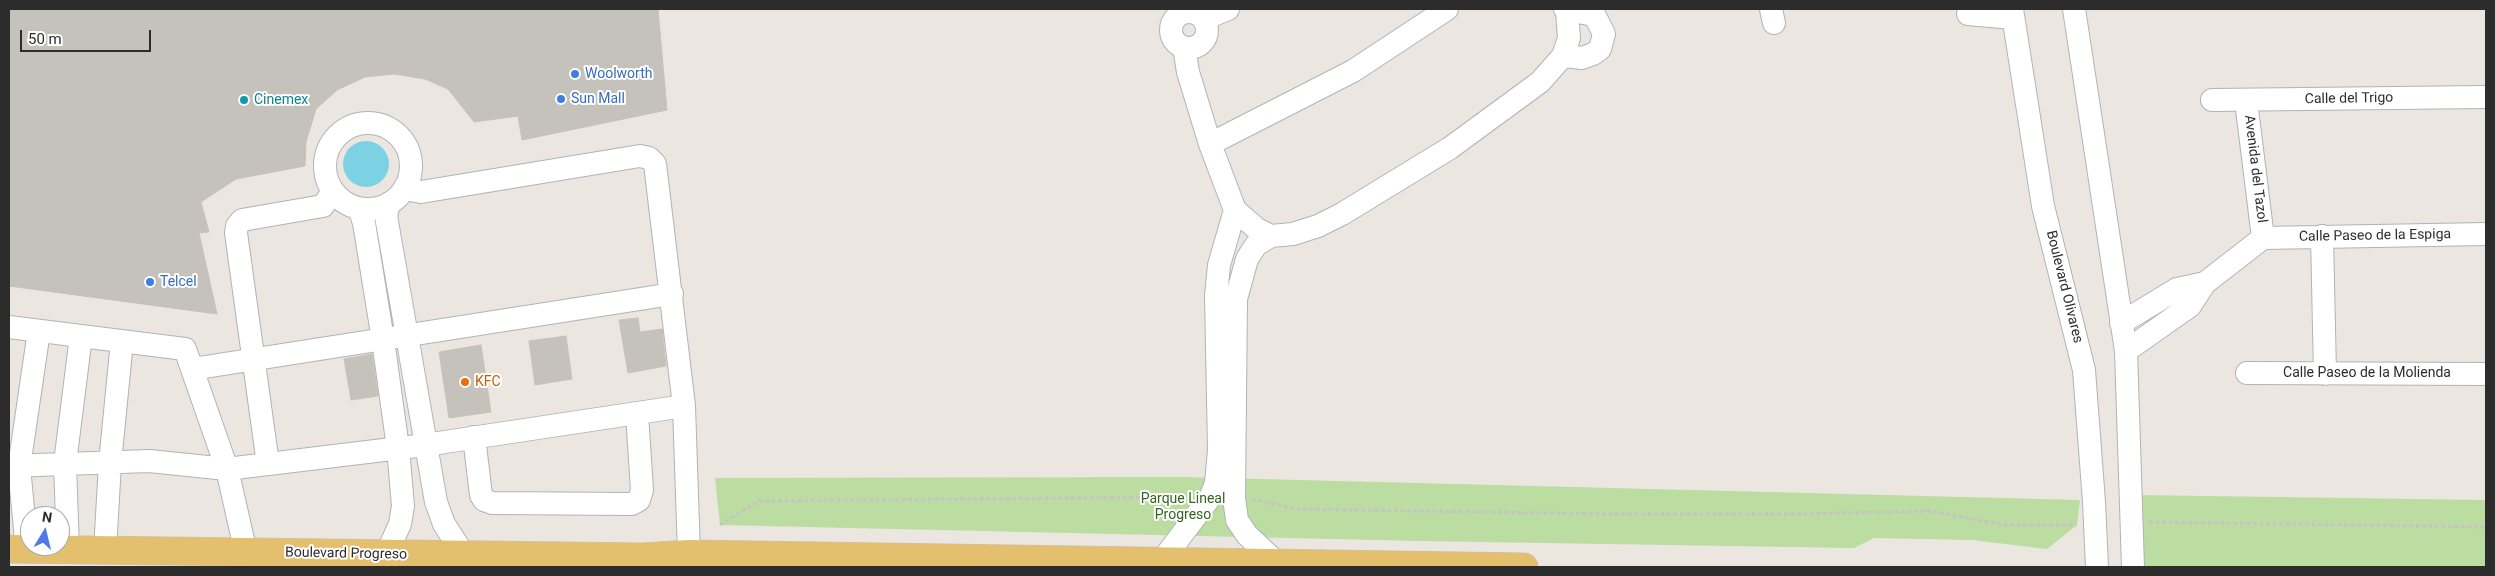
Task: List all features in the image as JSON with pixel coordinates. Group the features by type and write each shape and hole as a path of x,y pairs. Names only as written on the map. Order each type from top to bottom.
{"main road":[{"name":"Boulevard Progreso","path":"70,550 464,555 647,562 689,554 753,562 1160,562 1524,567"}],"street":[{"path":"1204,19 1228,9"},
{"path":"1210,144 1353,71 1447,9"},
{"path":"2074,9 2126,352 2133,567"},
{"path":"1226,297 1256,245 1271,236 1292,234 1318,226 1441,153 1489,121 1540,82 1563,56 1569,38 1566,10 1585,12 1595,16 1604,34 1600,49 1582,58 1563,56"},
{"path":"1187,11 1204,19 1207,31 1202,43 1190,48 1184,47 1178,44 1171,34 1170,15 1176,16 1187,11"},
{"path":"1968,14 2013,14"},
{"name":"Boulevard Olivares","path":"2013,14 2043,206 2084,370 2097,567"},
{"path":"1184,47 1188,72 1210,144 1235,210 1257,229 1271,236"},
{"name":"Calle del Trigo","path":"2212,100 2486,97"},
{"name":"Avenida del Tazol","path":"2246,101 2264,238"},
{"path":"464,555 444,524 436,502 386,216 397,196 409,180 411,159 403,140 387,127 367,123 347,128 332,142 326,156 325,172 333,191 349,204 359,208 379,207 397,196 640,156 649,158 655,164 684,406 689,554"},
{"path":"268,464 252,360 236,233 237,226 242,220 323,206 333,191"},
{"path":"359,208 364,223 383,340 398,448 403,506 400,524 386,554"},
{"path":"1235,210 1219,265 1226,297 1226,445 1224,490 1237,520 1247,535 1277,563"},
{"name":"Calle Paseo de la Espiga","path":"2264,238 2486,234"},
{"path":"2322,236 2324,374"},
{"path":"2126,352 2190,306 2205,283 2264,238"},
{"path":"2121,323 2177,289 2205,283"},
{"path":"192,369 672,294"},
{"path":"9,327 185,349 227,469 246,553"},
{"path":"24,558 14,466 39,331"},
{"path":"66,506 65,462 81,336"},
{"path":"105,551 110,463 122,341"},
{"name":"Calle Paseo de la Molienda","path":"2247,373 2486,374"},
{"path":"14,466 65,462 110,463 149,461 227,469 398,448 684,406"},
{"path":"474,437 481,495 484,500 492,503 632,504 639,500 642,490 636,414"},
{"path":"1160,562 1224,490"}],"path":[{"path":"720,525 759,501 1224,490 1298,508 1609,514 1800,514 1930,511 2006,525 2077,525"},
{"path":"2143,522 2160,520 2486,527"}],"green space":[{"name":"Parque Lineal Progreso","path":"1182,477 2080,500 2077,525 2047,549 1972,540 1874,538 1854,548 1420,541 720,525 715,478"},
{"path":"2135,495 2486,500 2486,567 2139,567"}],"water":[{"path":"366,141 379,145 385,151 389,164 385,177 379,183 366,187 353,183 347,177 343,164 347,151 353,145"}],"building":[{"path":"9,9 658,9 667,110 522,140 518,116 474,122 448,89 425,79 394,74 365,77 337,90 316,109 306,142 305,166 236,179 201,202 209,232 199,233 217,314 9,286"},
{"path":"638,318 640,332 662,329 666,366 628,373 619,320"},
{"path":"566,336 572,379 535,385 529,341"},
{"name":"KFC","path":"481,345 491,412 449,418 439,352"},
{"path":"372,354 378,396 351,400 344,359"}],"place":[{"name":"Woolworth","path":"575,74"},
{"name":"Sun Mall","path":"561,99"},
{"name":"Cinemex","path":"244,100"},
{"name":"Telcel","path":"150,282"},
{"name":"KFC","path":"465,382"}]}
